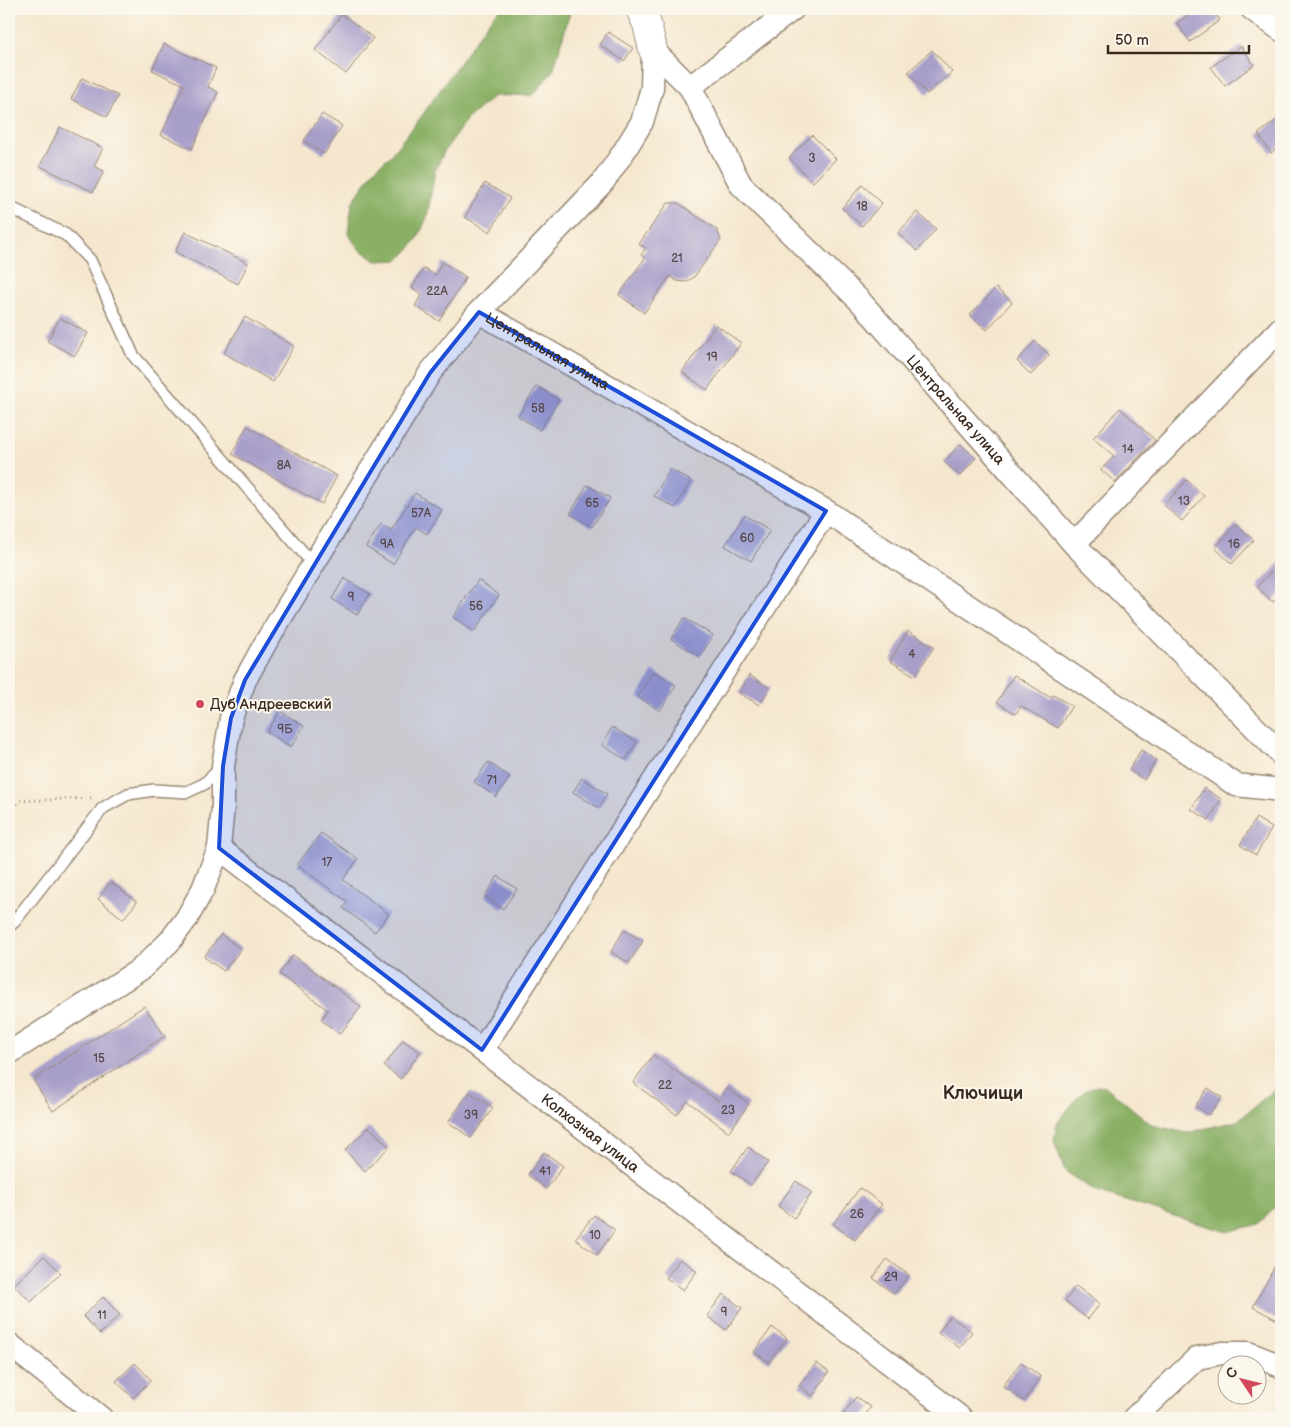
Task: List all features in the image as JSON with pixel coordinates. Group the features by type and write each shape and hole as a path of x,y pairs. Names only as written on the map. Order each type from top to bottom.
{"street":[{"path":"9,1053 141,969 170,941 187,918 203,889 219,848 223,806 223,766 231,718 245,680 266,642 430,373 479,312 603,182 642,122 652,88 653,50 647,24 640,9"},
{"path":"690,87 793,9"},
{"path":"1252,9 1281,30"},
{"name":"Центральная улица","path":"653,50 690,87 741,185 860,301 1074,544 1281,754"},
{"name":"Центральная улица","path":"479,312 826,511 1236,785 1281,790"},
{"path":"1074,544 1281,328"},
{"path":"482,1050 826,511"},
{"name":"Колхозная улица","path":"219,848 961,1418"},
{"path":"9,1344 101,1418"},
{"path":"1134,1418 1198,1358 1222,1353 1248,1353 1281,1366"}],"lane":[{"path":"9,207 66,235 90,260 133,355 314,564"},
{"path":"9,926 103,808 128,794 154,790 187,792 204,784 223,766"}],"path":[{"path":"9,817 19,801 123,797"}],"highlighted area":[{"path":"479,312 826,511 482,1050 219,848 223,766 231,718 245,680 430,373"}],"green space":[{"path":"500,9 571,9 553,71 533,95 494,96 467,119 445,150 435,171 427,217 418,238 405,254 397,260 376,261 359,249 348,234 352,203 375,169 390,156 421,117 491,18"},
{"path":"1281,1084 1281,1202 1259,1224 1227,1232 1096,1192 1065,1171 1054,1141 1057,1123 1079,1096 1089,1088 1104,1085 1152,1125 1186,1133 1237,1121"}],"building":[{"path":"1197,9 1212,9 1220,20 1190,42 1177,23"},
{"path":"342,14 373,38 346,74 315,50"},
{"path":"608,32 633,48 624,61 600,45"},
{"path":"164,44 216,68 208,87 218,92 192,149 161,135 184,85 152,70"},
{"path":"1241,46 1254,65 1225,86 1211,67"},
{"path":"932,50 952,72 927,94 908,72"},
{"path":"82,78 118,96 107,117 71,99"},
{"path":"322,114 342,126 324,154 304,141"},
{"path":"1281,117 1281,145 1271,153 1258,134"},
{"path":"60,127 103,148 94,166 104,171 93,192 40,166"},
{"path":"812,135 836,159 813,182 789,158"},
{"path":"485,183 510,198 490,232 465,217"},
{"path":"862,185 882,203 862,226 842,208"},
{"path":"668,203 678,203 717,230 721,240 694,277 686,282 677,281 670,276 644,313 619,295 645,258 641,255 646,248 639,244"},
{"path":"917,212 936,229 917,251 898,233"},
{"path":"185,232 248,263 238,284 175,252"},
{"path":"442,262 466,277 439,321 415,306 422,294 412,288 424,268 435,275"},
{"path":"996,288 1012,302 987,330 970,315"},
{"path":"245,317 294,346 273,382 224,353"},
{"path":"60,318 88,333 75,356 47,341"},
{"path":"716,325 741,343 707,390 682,372"},
{"path":"1035,341 1049,355 1031,375 1017,361"},
{"path":"537,386 559,400 540,430 518,416"},
{"path":"1120,408 1155,440 1115,482 1101,470 1114,456 1093,438"},
{"path":"247,426 337,476 322,504 232,454"},
{"path":"960,444 976,458 960,476 944,462"},
{"path":"670,469 691,481 675,508 654,496"},
{"path":"1187,480 1204,496 1182,521 1164,505"},
{"path":"587,485 610,498 592,527 570,514"},
{"path":"415,493 442,510 427,534 416,527 393,564 366,547 381,524 391,530"},
{"path":"744,515 770,530 751,561 725,546"},
{"path":"1236,524 1254,540 1232,564 1215,548"},
{"path":"1281,561 1281,593 1273,602 1257,587"},
{"path":"344,578 370,594 357,615 332,599"},
{"path":"478,580 499,595 474,632 453,617"},
{"path":"684,618 713,635 700,657 671,639"},
{"path":"908,631 934,647 915,676 890,661"},
{"path":"653,671 676,685 660,711 638,697"},
{"path":"749,675 770,688 759,705 739,693"},
{"path":"1014,675 1051,698 1053,695 1072,706 1058,728 1021,706 1016,714 997,702"},
{"path":"280,711 304,726 291,747 267,732"},
{"path":"612,727 637,742 626,760 602,745"},
{"path":"1141,750 1156,760 1144,780 1129,770"},
{"path":"488,762 510,777 496,797 474,782"},
{"path":"582,778 607,794 599,808 573,792"},
{"path":"1204,788 1221,799 1209,820 1191,809"},
{"path":"1256,818 1272,828 1256,855 1240,845"},
{"path":"321,833 358,859 343,880 389,914 375,932 343,908 348,902 297,865"},
{"path":"498,876 517,889 503,909 485,896"},
{"path":"111,882 137,902 123,919 98,899"},
{"path":"624,930 643,941 629,963 611,952"},
{"path":"221,934 241,949 224,971 204,957"},
{"path":"293,955 361,1007 340,1034 321,1020 328,1010 279,974"},
{"path":"144,1006 165,1036 53,1111 33,1080"},
{"path":"403,1040 420,1052 401,1079 384,1066"},
{"path":"653,1055 718,1101 727,1088 749,1104 729,1132 687,1101 677,1115 633,1083"},
{"path":"1208,1088 1222,1097 1209,1115 1195,1106"},
{"path":"470,1092 493,1108 471,1138 448,1122"},
{"path":"369,1127 389,1147 365,1171 345,1150"},
{"path":"748,1147 768,1162 751,1185 731,1171"},
{"path":"544,1152 563,1166 546,1189 528,1175"},
{"path":"796,1181 812,1193 794,1218 778,1206"},
{"path":"860,1188 882,1204 855,1240 833,1224"},
{"path":"594,1215 615,1230 597,1255 575,1239"},
{"path":"1281,1255 1281,1322 1253,1307"},
{"path":"44,1256 61,1273 31,1302 14,1285"},
{"path":"680,1259 697,1271 683,1290 666,1278"},
{"path":"887,1259 909,1275 894,1294 873,1278"},
{"path":"1076,1286 1100,1304 1088,1319 1065,1301"},
{"path":"723,1294 742,1308 726,1330 707,1316"},
{"path":"103,1297 120,1315 100,1334 83,1316"},
{"path":"950,1316 972,1332 960,1348 938,1333"},
{"path":"772,1327 787,1338 769,1362 754,1352"},
{"path":"1021,1362 1041,1377 1024,1401 1003,1386"},
{"path":"135,1363 151,1380 133,1398 116,1381"},
{"path":"816,1363 829,1372 813,1396 799,1386"},
{"path":"856,1397 871,1407 863,1418 840,1418"}],"place":[{"name":"Дуб Андреевский","path":"200,704"}],"district":[{"name":"Ключищи","path":"983,1093"}]}
